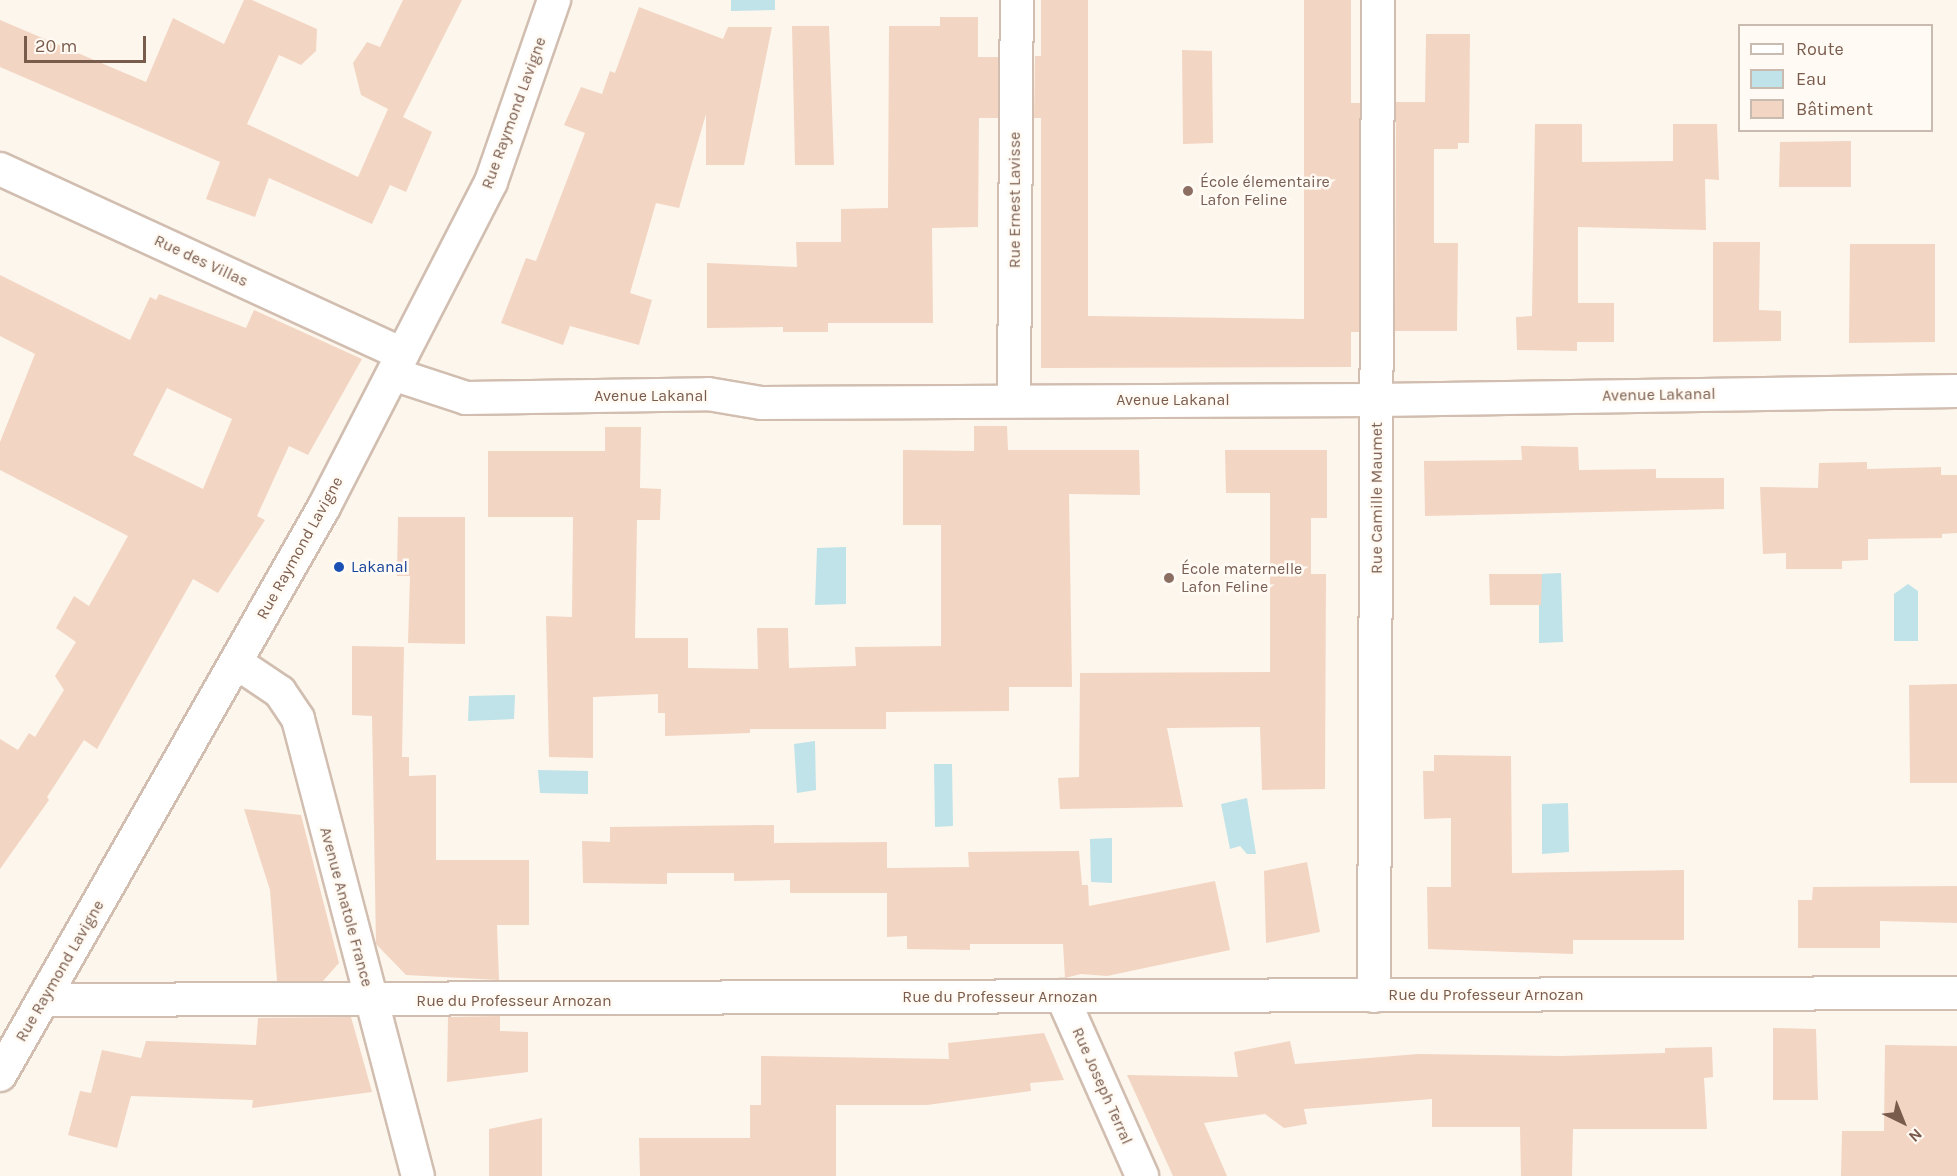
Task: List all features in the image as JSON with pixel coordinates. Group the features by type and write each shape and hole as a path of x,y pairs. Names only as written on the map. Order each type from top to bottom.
{"street":[{"name":"Rue Raymond Lavigne","path":"0,1075 237,663 398,364 491,182 554,0"},
{"name":"Rue Ernest Lavisse","path":"1014,401 1017,0"},
{"name":"Rue Camille Maumet","path":"1374,996 1378,0"},
{"name":"Rue des Villas","path":"0,169 398,364"},
{"name":"Avenue Lakanal","path":"398,364 466,398 708,394 761,403 1377,400 1957,391"},
{"name":"Avenue Anatole France","path":"237,663 280,692 298,719 418,1176"},
{"name":"Rue du Professeur Arnozan","path":"43,1000 371,1002 1062,996 1957,993"},
{"name":"Rue Joseph Terral","path":"1062,996 1142,1176"}],"water":[{"path":"731,0 775,0 775,10 731,11"},
{"path":"846,547 846,604 815,605 817,548"},
{"path":"1561,573 1563,642 1539,643 1539,574"},
{"path":"1908,584 1918,591 1918,641 1894,641 1894,594"},
{"path":"515,695 514,719 468,721 469,696"},
{"path":"815,741 816,790 797,793 794,744"},
{"path":"934,764 952,764 953,826 935,827"},
{"path":"538,770 588,771 588,794 540,793"},
{"path":"1247,798 1256,854 1247,854 1240,846 1230,849 1221,804"},
{"path":"1568,803 1569,852 1542,854 1542,804"},
{"path":"1112,838 1112,883 1091,882 1090,839"}],"building":[{"path":"244,0 252,0 317,29 316,51 301,65 279,55 247,124 358,177 388,109 361,95 353,63 367,42 380,47 403,0 462,0 403,117 432,132 406,192 390,185 372,224 269,178 255,217 206,199 220,162 0,67 0,20 146,82 173,18 224,44"},
{"path":"1041,0 1088,0 1088,316 1304,319 1304,0 1351,0 1351,103 1360,103 1359,332 1351,332 1351,367 1041,368 1041,118 1034,118 1035,56 1041,56"},
{"path":"639,7 723,39 728,27 772,27 744,165 706,165 706,114 679,208 656,203 630,293 652,300 639,345 570,326 563,345 501,323 526,258 536,261 585,133 564,125 581,87 602,94 610,71 615,73"},
{"path":"940,17 978,17 978,57 999,57 998,118 979,118 978,227 932,228 933,323 828,323 828,332 783,332 783,327 707,328 707,263 797,267 796,242 841,242 841,209 888,208 889,26 940,26"},
{"path":"792,26 829,26 834,165 795,165"},
{"path":"1426,34 1470,34 1469,143 1458,143 1458,149 1434,149 1434,243 1458,243 1457,331 1395,331 1396,102 1425,102"},
{"path":"1182,50 1212,51 1213,143 1183,144"},
{"path":"1535,124 1582,124 1582,162 1673,161 1673,124 1717,124 1719,180 1705,179 1706,230 1578,227 1578,303 1614,303 1614,342 1577,342 1577,351 1517,350 1516,317 1532,316"},
{"path":"1851,141 1851,187 1779,187 1780,142"},
{"path":"1713,242 1760,242 1759,310 1781,311 1781,341 1713,342"},
{"path":"1850,244 1935,244 1935,342 1849,343"},
{"path":"0,275 130,340 150,297 156,300 159,294 246,328 254,310 362,359 308,455 289,446 257,516 265,520 218,593 193,579 97,749 84,740 47,797 49,800 0,869 0,739 18,750 29,733 35,737 64,690 55,676 76,642 56,628 74,596 89,606 128,536 0,470 0,442 35,354 0,336","holes":["167,388 232,419 203,489 133,455"]},
{"path":"974,426 1007,426 1008,450 1139,450 1140,495 1069,494 1072,687 1009,687 1009,711 886,712 886,729 750,729 750,733 665,736 665,713 658,713 658,694 593,697 593,758 549,757 546,616 572,617 573,517 488,517 488,451 605,451 605,427 641,427 640,488 661,489 660,520 637,520 635,638 688,638 688,668 758,669 757,628 788,628 789,668 856,666 855,647 941,646 941,525 903,525 903,450 974,451"},
{"path":"1521,446 1578,447 1579,470 1656,469 1656,478 1724,478 1724,509 1425,516 1424,461 1522,460"},
{"path":"1225,450 1327,450 1327,518 1311,518 1311,574 1326,574 1325,789 1262,790 1260,727 1167,728 1183,807 1060,809 1058,778 1079,777 1080,673 1270,672 1270,493 1226,493"},
{"path":"1867,462 1867,469 1941,467 1941,475 1957,475 1957,533 1942,534 1942,538 1868,539 1868,560 1842,561 1842,569 1786,569 1786,553 1763,554 1760,487 1818,488 1819,463"},
{"path":"398,517 465,517 465,644 408,643 410,576 397,576"},
{"path":"1489,574 1542,574 1541,605 1490,605"},
{"path":"352,646 404,647 402,757 409,757 409,776 436,775 436,860 529,860 529,925 497,925 499,980 406,975 376,944 372,716 352,715"},
{"path":"1957,684 1957,783 1910,783 1909,685"},
{"path":"1434,755 1511,756 1512,873 1684,870 1684,940 1573,940 1573,954 1428,949 1427,887 1451,887 1451,818 1424,819 1423,771 1434,771"},
{"path":"244,809 301,815 339,963 323,981 277,981 270,890"},
{"path":"774,825 774,843 887,842 887,868 969,867 968,852 1079,851 1082,885 1088,885 1089,906 1215,881 1230,950 1107,976 1081,974 1065,978 1063,944 970,944 970,950 907,949 907,936 887,937 887,893 790,893 790,880 734,881 734,873 667,873 667,884 583,883 582,841 610,842 610,827"},
{"path":"1307,862 1320,932 1266,943 1264,871"},
{"path":"1957,886 1957,923 1880,921 1880,948 1798,948 1798,900 1812,900 1813,887"},
{"path":"500,1016 500,1031 528,1032 528,1072 447,1082 448,1017"},
{"path":"351,1017 372,1092 252,1108 253,1100 131,1096 117,1148 68,1135 80,1091 91,1093 102,1050 141,1058 146,1041 256,1045 258,1018"},
{"path":"1773,1028 1816,1029 1818,1100 1773,1100"},
{"path":"1044,1033 1064,1080 1030,1083 1031,1091 927,1105 836,1105 836,1176 640,1176 639,1138 750,1138 750,1105 761,1105 761,1056 949,1059 948,1043"},
{"path":"1290,1041 1295,1064 1418,1054 1562,1056 1665,1053 1665,1048 1712,1047 1713,1077 1704,1078 1707,1129 1573,1129 1572,1176 1521,1176 1520,1127 1432,1127 1432,1099 1304,1109 1307,1124 1284,1128 1265,1114 1204,1123 1227,1176 1173,1176 1127,1075 1238,1077 1234,1052"},
{"path":"1885,1045 1957,1046 1957,1176 1841,1176 1842,1131 1884,1131"},
{"path":"542,1118 542,1176 489,1176 489,1129"}],"place":[{"name":"École élementaire Lafon Feline","path":"1188,191"},
{"name":"Lakanal","path":"339,567"},
{"name":"École maternelle Lafon Feline","path":"1169,578"}]}
